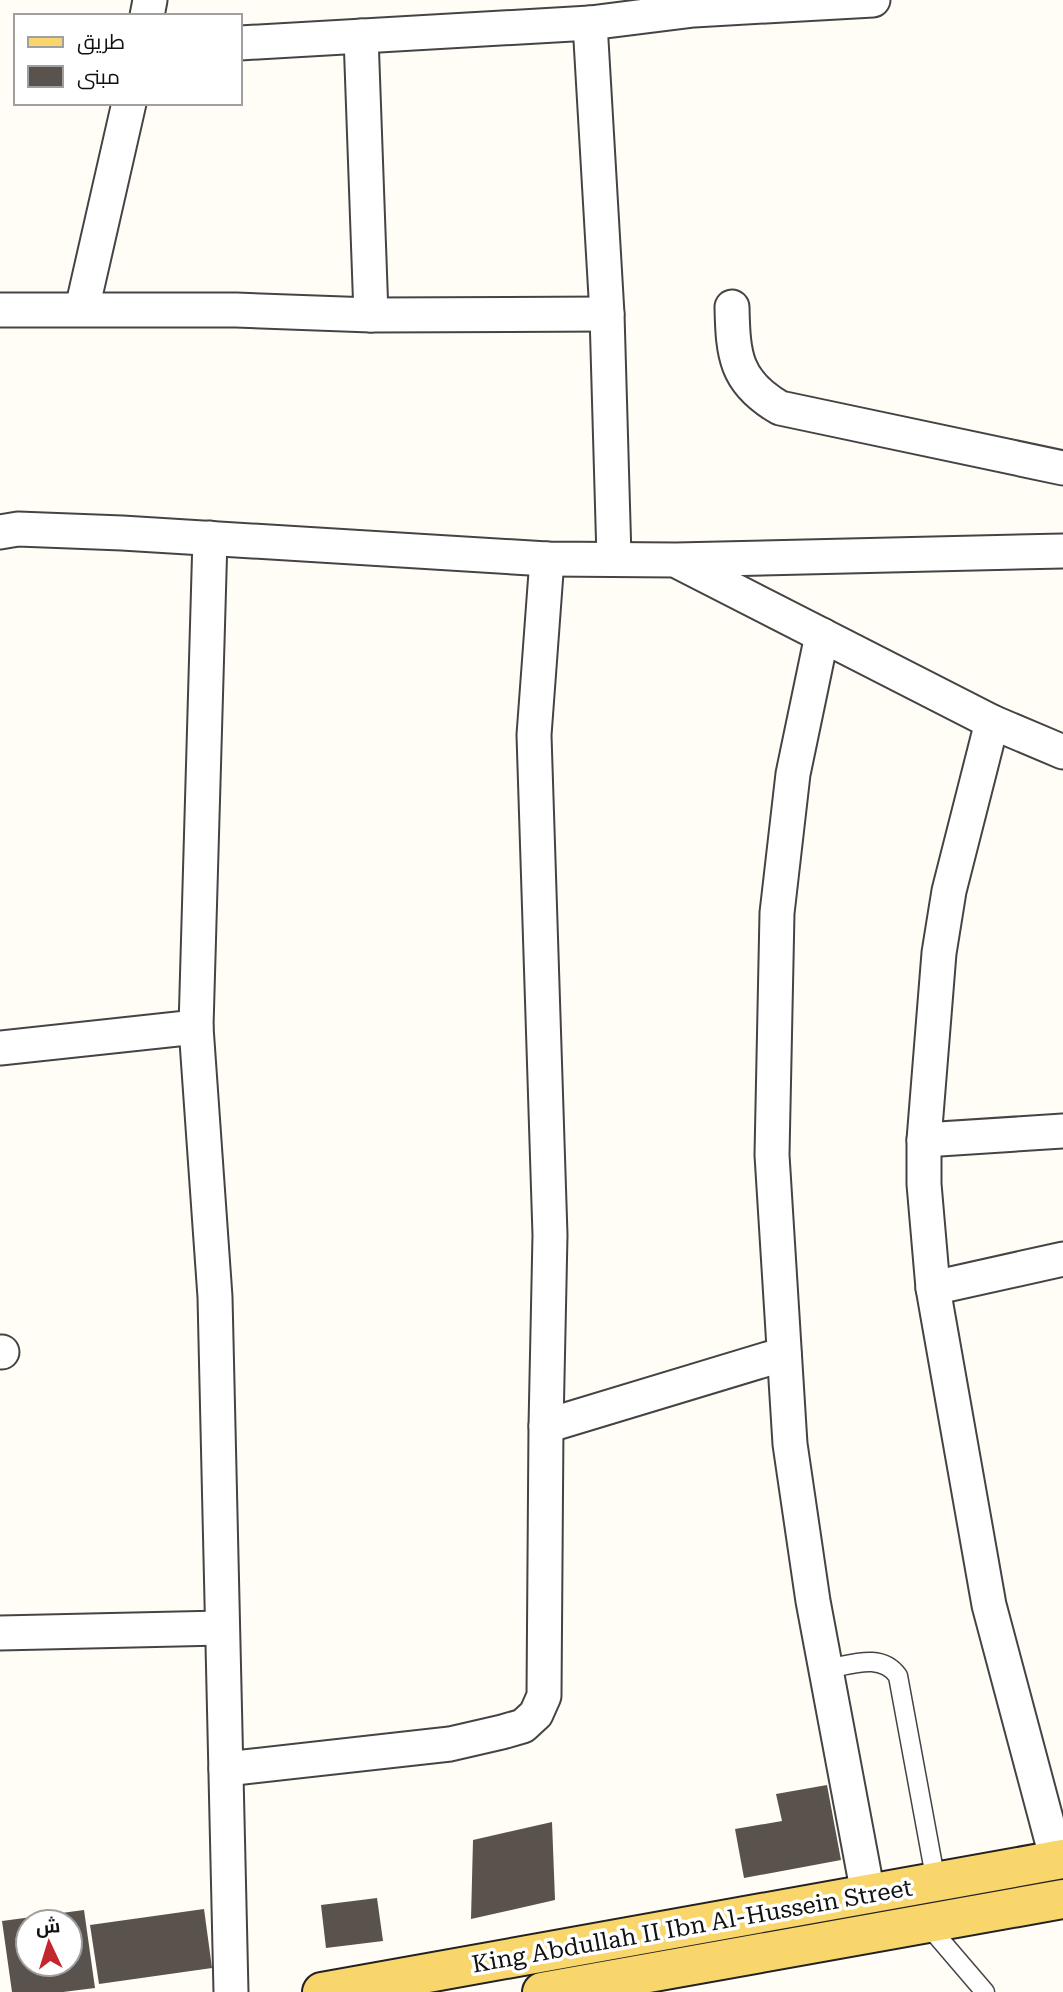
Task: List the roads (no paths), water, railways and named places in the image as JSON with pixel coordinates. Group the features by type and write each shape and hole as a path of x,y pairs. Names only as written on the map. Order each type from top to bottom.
{"main road":[{"name":"King Abdullah II Ibn Al-Hussein Street","path":"321,1992 1060,1860"},
{"name":"King Abdullah II Ibn Al-Hussein Street","path":"542,1992 1063,1899"}],"street":[{"path":"242,43 590,23 694,10 873,0"},
{"path":"590,23 607,314 614,558"},
{"path":"361,36 372,315"},
{"path":"82,309 129,105"},
{"path":"732,307 733,345 738,365 748,383 762,398 780,408 1063,468"},
{"path":"0,310 236,310 372,315 607,314"},
{"path":"0,532 18,529 210,538 547,559 676,560 1063,551"},
{"path":"210,538 196,1027 215,1297 231,1992"},
{"path":"226,1769 450,1744 523,1726 536,1714 544,1696 550,1235 534,735 547,559"},
{"path":"676,560 992,722 1063,752"},
{"path":"822,635 793,775 777,913 772,1155 790,1444 802,1532 868,1894"},
{"path":"992,722 949,891 939,953 924,1140 924,1184 933,1288 989,1605 1060,1860"},
{"path":"0,1048 196,1027"},
{"path":"924,1140 1063,1131"},
{"path":"933,1288 1063,1259"},
{"path":"546,1426 784,1354"},
{"path":"0,1633 222,1628"}],"lane":[{"path":"826,1669 877,1661 886,1663 898,1676 936,1882"},
{"path":"925,1922 985,1992"}]}
